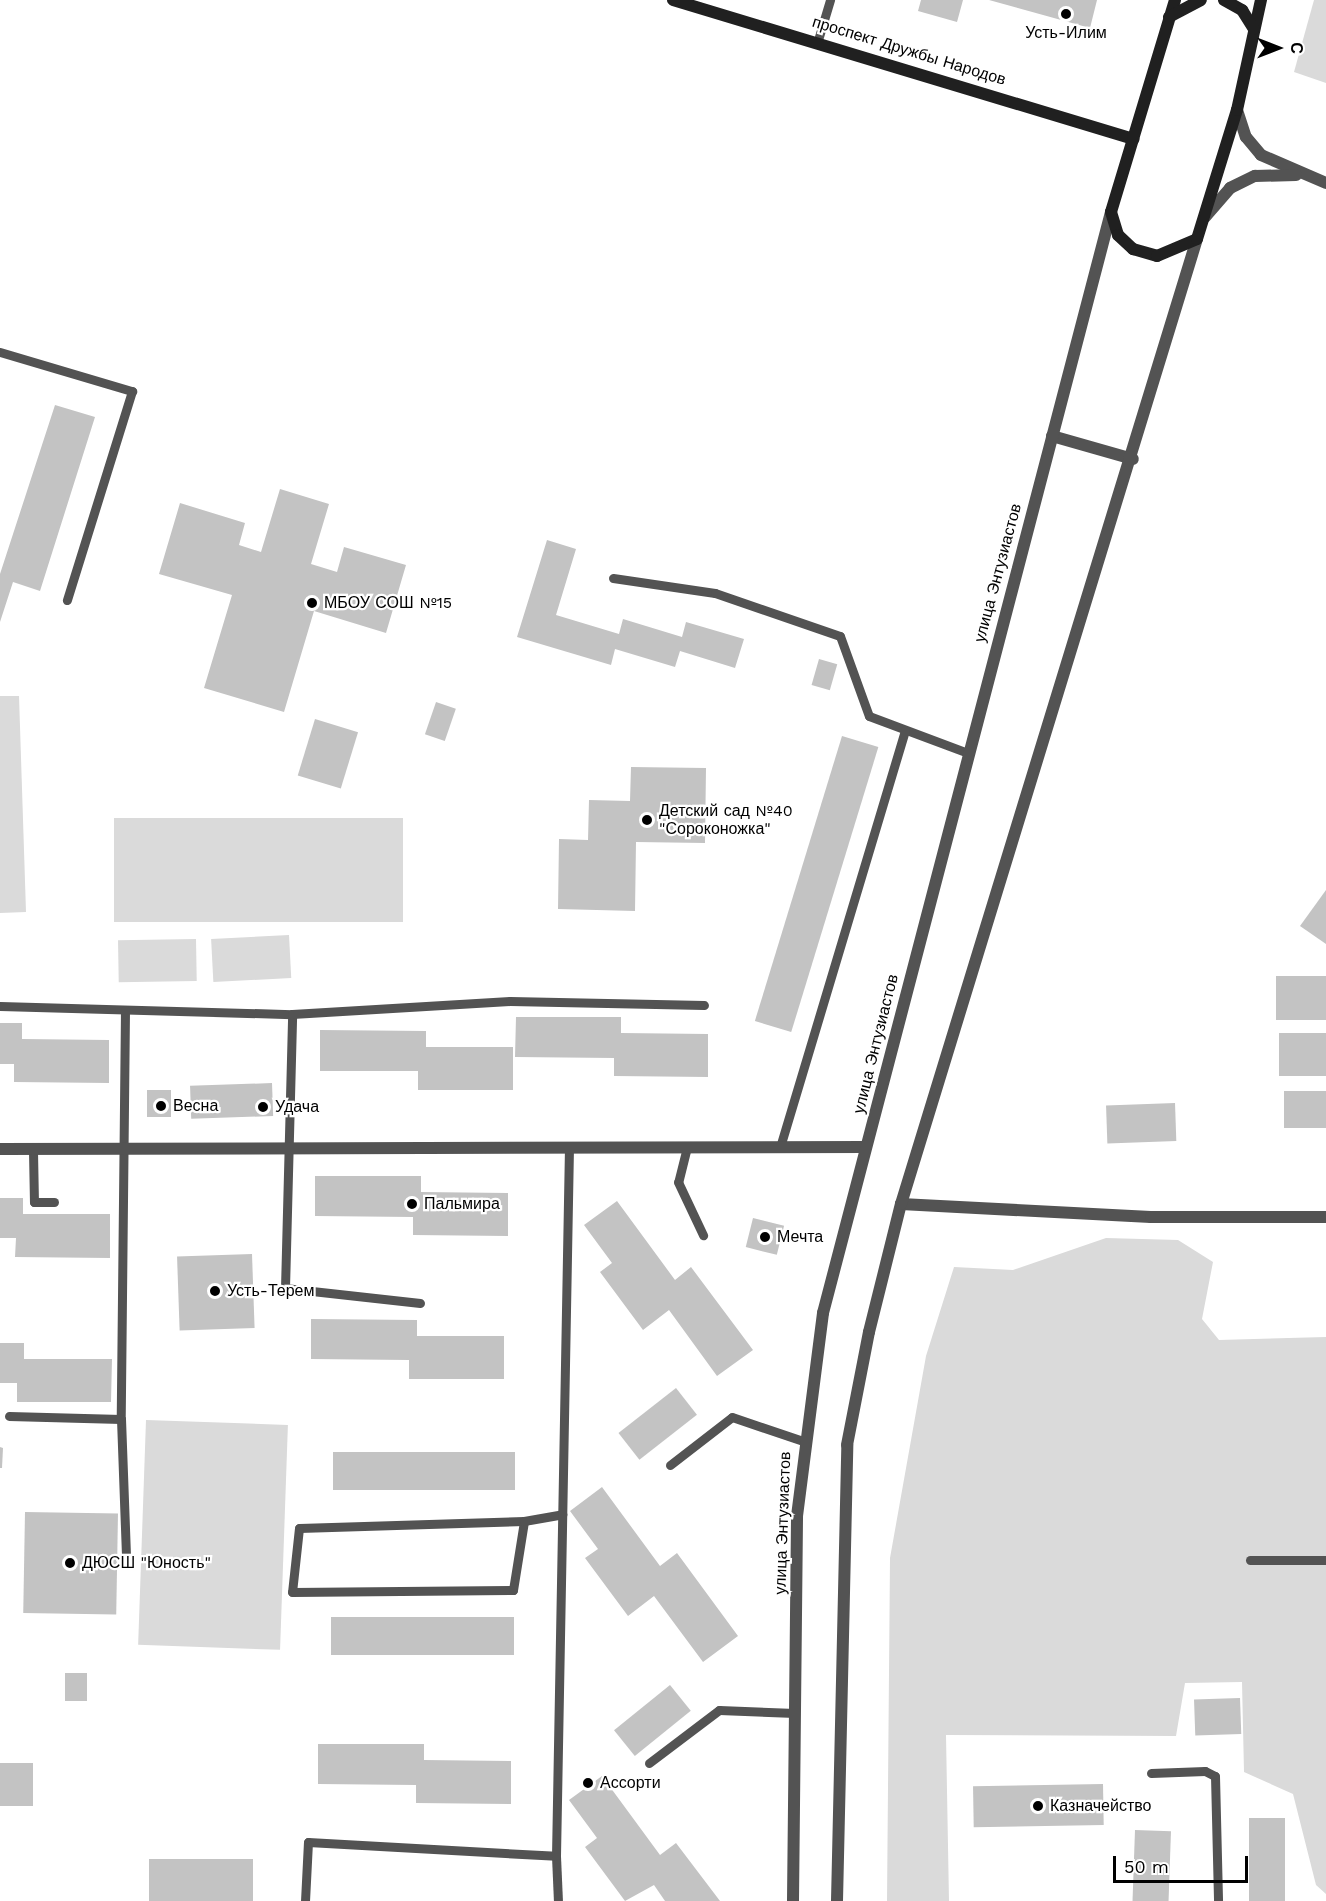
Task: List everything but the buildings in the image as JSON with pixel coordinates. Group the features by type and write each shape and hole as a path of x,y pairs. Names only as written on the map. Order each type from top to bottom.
{"main road":[{"name":"проспект Дружбы Народов","path":"673,0 818,40 1133,139"},
{"path":"1175,0 1111,212 1118,235 1133,249 1157,256 1197,239 1237,110 1261,0"},
{"path":"1169,17 1201,0"},
{"path":"1224,0 1242,10 1254,29"}],"street":[{"path":"1237,110 1246,137 1261,155 1300,175 1326,183"},
{"path":"1205,217 1230,188 1255,176 1300,175"},
{"name":"улица Энтузиастов","path":"793,1901 795,1713 803,1441 823,1313 1111,212"},
{"path":"837,1901 848,1445 901,1204 1133,459 1197,239"},
{"path":"1052,436 1133,459"},
{"path":"0,1149 866,1147"},
{"path":"901,1204 1151,1217 1326,1217"}],"lane":[{"path":"818,40 830,0"},
{"path":"0,352 132,391 68,600"},
{"path":"613,578 715,593 840,636 868,716 968,753"},
{"path":"780,1147 904,730"},
{"path":"0,1006 292,1014 510,1001 704,1005"},
{"path":"125,1010 121,1419 126,1553"},
{"path":"292,1014 285,1288 420,1303"},
{"path":"687,1147 678,1182 703,1235"},
{"path":"558,1901 556,1856 569,1148"},
{"path":"33,1150 34,1202 54,1202"},
{"path":"9,1416 121,1419"},
{"path":"670,1465 732,1417 803,1441"},
{"path":"524,1521 513,1590 292,1592 299,1528 524,1521 562,1514"},
{"path":"1250,1560 1326,1560"},
{"path":"649,1763 719,1710 795,1713"},
{"path":"1151,1773 1205,1772 1215,1776 1218,1901"},
{"path":"305,1901 308,1842 556,1856"}],"shaded area":[{"path":"1314,0 1326,0 1326,83 1294,72"},
{"path":"0,696 19,696 26,912 0,913"},
{"path":"114,818 403,818 403,922 114,922"},
{"path":"289,935 291,978 213,982 211,939"},
{"path":"196,939 197,981 119,982 118,940"},
{"path":"1106,1238 1178,1240 1213,1262 1202,1319 1219,1340 1326,1337 1326,1894 1316,1885 1293,1794 1244,1772 1242,1682 1185,1683 1176,1736 946,1735 949,1901 887,1901 890,1558 926,1356 954,1267 1013,1270"},
{"path":"146,1420 288,1425 280,1650 138,1645"}],"place":[{"name":"Усть-Илим","path":"1066,14"},
{"name":"МБОУ СОШ №15","path":"312,603"},
{"name":"Детский сад №40 \"Сороконожка\"","path":"647,820"},
{"name":"Весна","path":"161,1106"},
{"name":"Удача","path":"263,1107"},
{"name":"Пальмира","path":"412,1204"},
{"name":"Мечта","path":"765,1237"},
{"name":"Усть-Терем","path":"215,1291"},
{"name":"ДЮСШ \"Юность\"","path":"70,1563"},
{"name":"Ассорти","path":"588,1783"},
{"name":"Казначейство","path":"1038,1806"}]}
